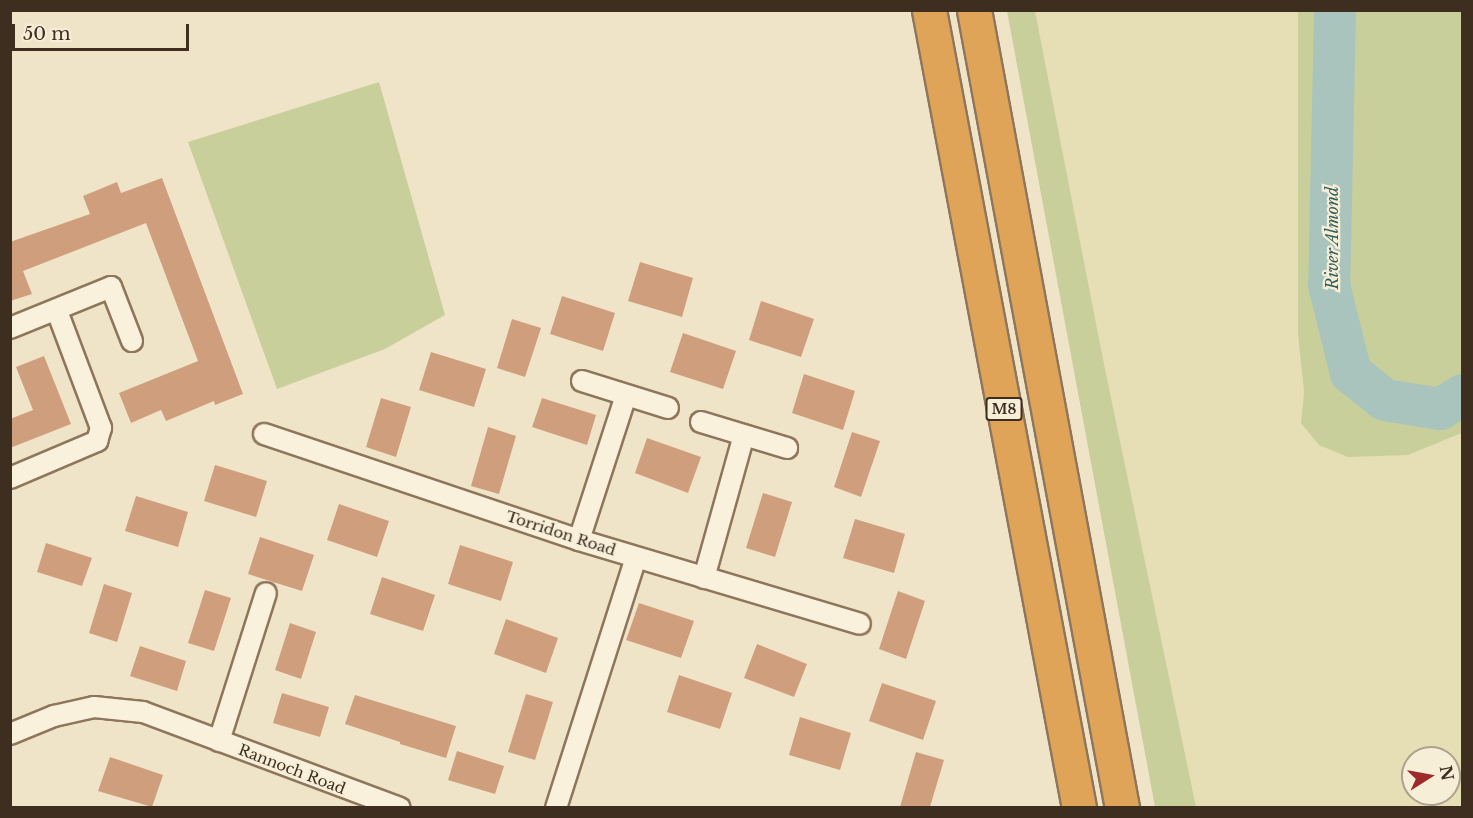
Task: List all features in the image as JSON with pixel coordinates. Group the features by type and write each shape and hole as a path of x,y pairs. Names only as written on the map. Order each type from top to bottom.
{"highway":[{"name":"M8","path":"929,10 1079,807"},
{"name":"M8","path":"974,10 1122,807"}],"street":[{"path":"10,328 57,311 111,287 132,341"},
{"path":"10,478 97,441 102,428 57,311"},
{"path":"582,381 668,408"},
{"path":"579,540 626,395"},
{"path":"701,423 787,448"},
{"name":"Torridon Road","path":"264,434 579,540 860,624"},
{"path":"704,578 744,435"},
{"path":"556,807 636,557"},
{"name":"Rannoch Road","path":"219,741 266,593"},
{"name":"Rannoch Road","path":"10,734 54,716 94,707 144,712 219,741 354,800 400,807"}],"shaded area":[{"path":"1035,11 1298,11 1298,335 1304,392 1301,423 1408,455 1462,433 1462,807 1196,807 1103,359"}],"green space":[{"path":"1007,11 1035,11 1103,359 1196,807 1155,807"},
{"path":"1298,11 1462,11 1462,433 1408,455 1348,457 1319,445 1301,423 1304,392 1298,335"},
{"path":"379,82 445,315 385,349 277,389 188,142"}],"building":[{"path":"162,178 243,394 215,405 214,401 166,421 161,410 131,423 119,393 198,361 146,223 23,271 32,294 10,301 10,242 90,214 83,196 117,182 121,193"},
{"path":"640,262 693,278 682,317 628,301"},
{"path":"562,296 615,313 603,351 550,334"},
{"path":"761,301 814,319 801,357 749,340"},
{"path":"512,319 541,328 525,377 497,368"},
{"path":"683,333 736,351 723,389 670,372"},
{"path":"431,352 486,369 474,407 419,390"},
{"path":"44,356 71,424 10,448 10,419 33,410 16,367"},
{"path":"804,374 855,391 843,430 792,413"},
{"path":"381,398 411,407 396,457 366,447"},
{"path":"542,398 596,415 587,445 532,427"},
{"path":"488,427 516,436 499,494 471,486"},
{"path":"852,432 880,441 861,497 834,487"},
{"path":"647,438 701,457 688,493 635,473"},
{"path":"215,465 267,481 256,517 204,501"},
{"path":"763,493 792,502 775,557 746,548"},
{"path":"136,496 188,512 178,547 125,531"},
{"path":"339,504 389,521 377,557 327,540"},
{"path":"855,519 905,534 894,573 843,558"},
{"path":"260,537 314,555 302,591 248,574"},
{"path":"46,543 92,558 82,586 37,572"},
{"path":"460,545 513,562 501,601 448,584"},
{"path":"382,577 435,595 423,631 370,614"},
{"path":"104,584 132,593 117,642 89,633"},
{"path":"205,590 231,598 214,651 188,643"},
{"path":"898,591 925,601 906,659 879,649"},
{"path":"639,603 694,621 681,658 626,640"},
{"path":"506,619 558,638 546,673 494,654"},
{"path":"290,623 316,632 301,679 275,670"},
{"path":"757,644 807,664 794,697 744,678"},
{"path":"140,646 186,661 177,691 130,676"},
{"path":"679,675 732,693 720,729 667,712"},
{"path":"882,683 936,701 923,740 869,721"},
{"path":"282,693 329,707 320,737 273,723"},
{"path":"526,694 553,702 535,760 508,752"},
{"path":"355,695 456,726 446,758 345,724"},
{"path":"800,717 851,733 840,770 789,755"},
{"path":"457,751 504,766 495,794 448,780"},
{"path":"916,752 944,760 930,807 900,807"},
{"path":"110,757 163,775 152,807 98,791"}],"waterway":[{"name":"River Almond","path":"1335,10 1329,285 1351,373 1385,400 1440,409 1462,395"}]}
